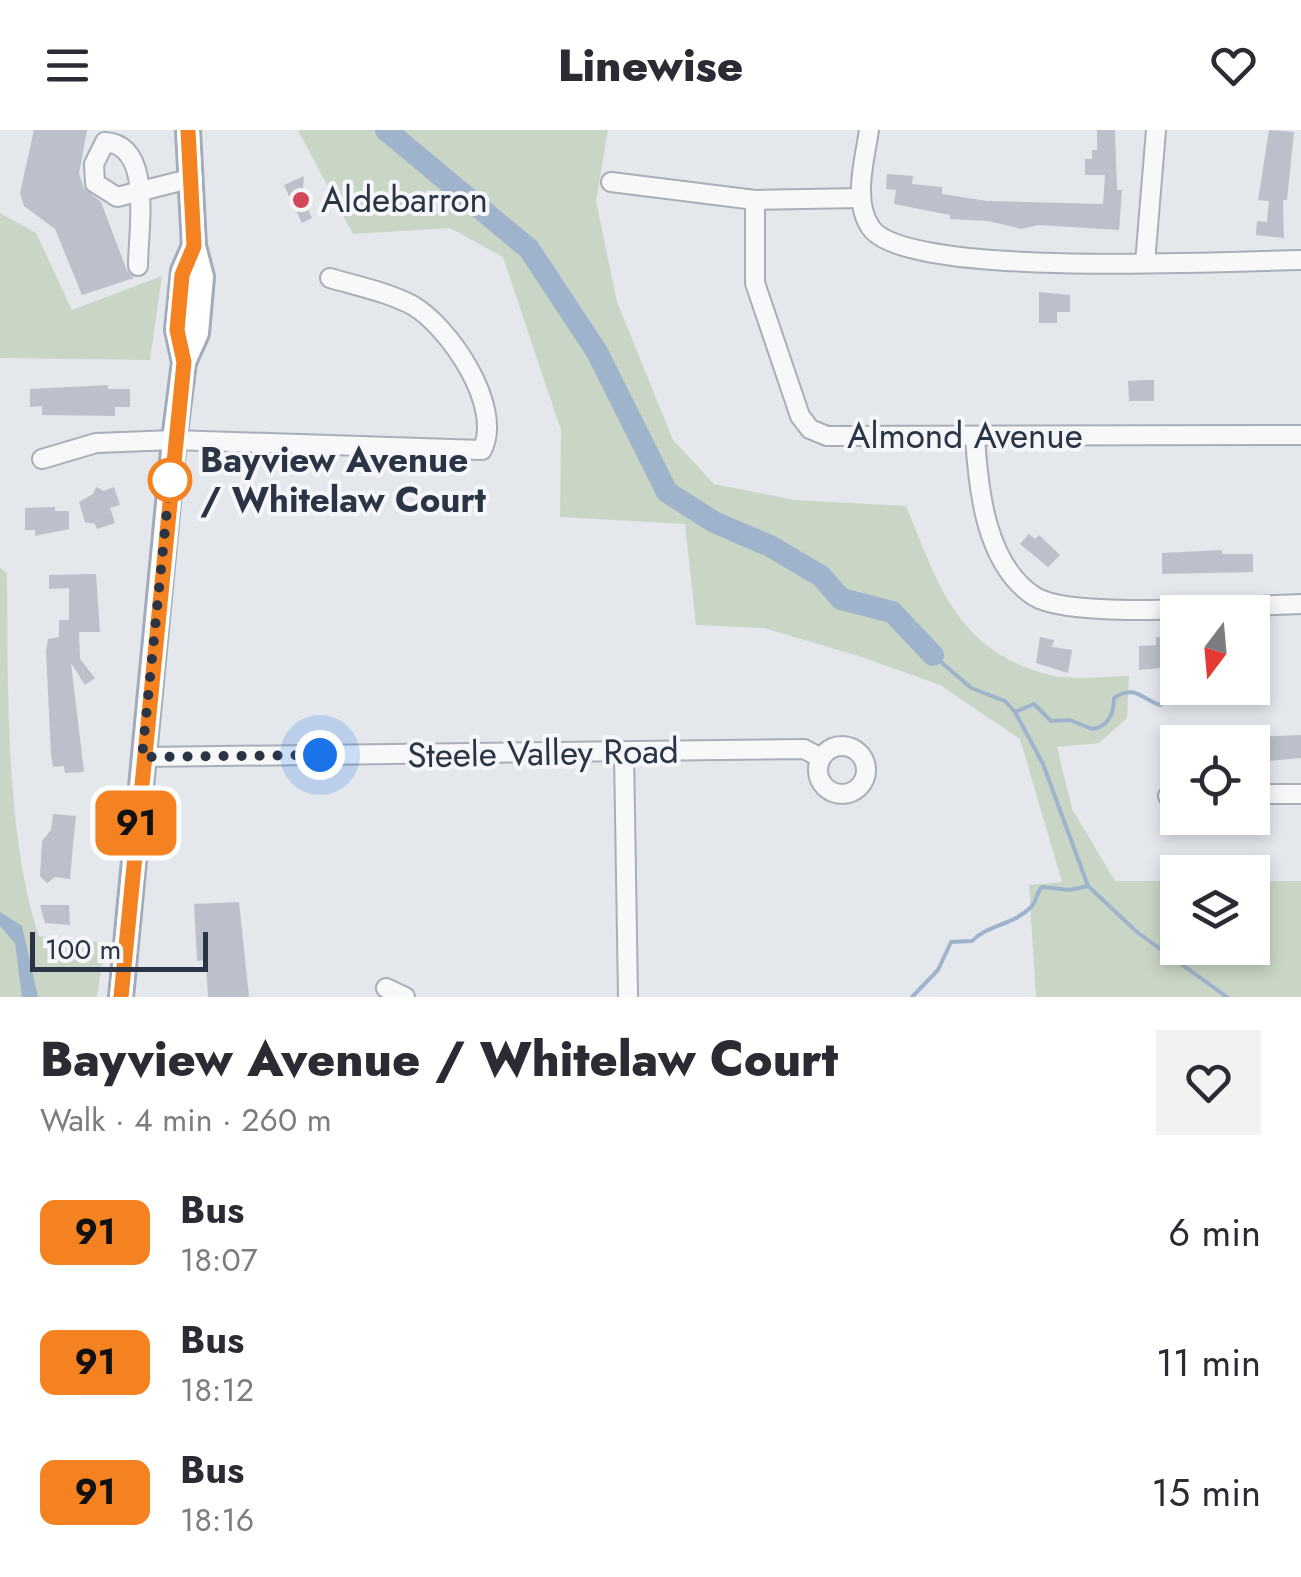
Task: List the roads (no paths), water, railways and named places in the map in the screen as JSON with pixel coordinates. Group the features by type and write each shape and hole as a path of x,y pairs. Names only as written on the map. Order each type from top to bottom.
{"main road":[{"path":"121,997 174,440 184,362 197,333 202,277 194,246 188,130"}],"street":[{"path":"869,130 861,198 872,230 899,246 1026,262 1301,260"},
{"path":"1145,264 1156,130"},
{"path":"138,266 138,194 193,178"},
{"path":"611,182 754,200 861,198"},
{"name":"Almond Avenue","path":"754,200 758,295 800,416 810,430 827,436 1301,435"},
{"path":"42,459 96,443 174,440 482,450 488,426 480,391 439,330 410,304 330,278"},
{"path":"975,436 982,510 1012,574 1034,596 1072,608 1301,604"},
{"name":"Steele Valley Road","path":"142,757 804,748 821,758"},
{"path":"624,752 628,997"},
{"path":"1270,794 1301,794"},
{"path":"386,988 405,997"}],"water":[{"path":"0,912 22,926 38,997 22,997 15,943 0,926"}],"waterway":[{"path":"386,130 529,249 597,352 667,492 714,522 770,546 821,576 841,599 892,612 933,655"},
{"path":"933,655 971,688 1005,701 1015,712 1034,704 1051,721 1070,720 1098,728 1112,713 1114,698 1127,692 1160,705"},
{"path":"1015,712 1043,764 1088,886 1137,932 1227,997"},
{"path":"912,997 938,970 951,942 972,941 1023,914 1042,887 1070,890 1088,886"}],"place":[{"name":"Aldebarron","path":"301,200"},
{"name":"Bayview Avenue / Whitelaw Court","path":"170,480"}]}
